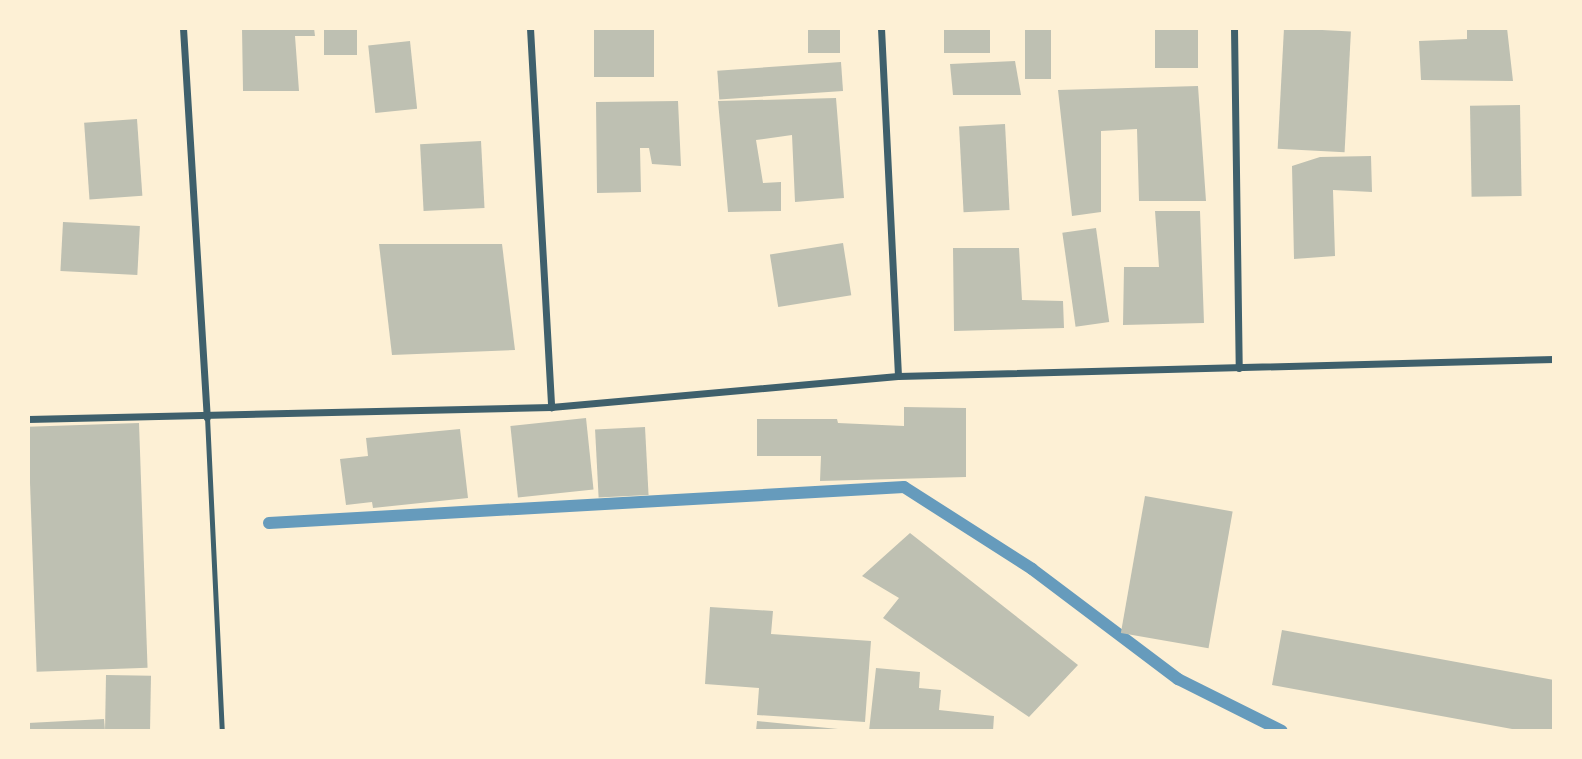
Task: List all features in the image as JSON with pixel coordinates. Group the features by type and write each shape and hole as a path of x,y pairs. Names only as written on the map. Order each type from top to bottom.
{"street":[{"path":"183,28 207,417"},
{"path":"530,28 551,407"},
{"path":"881,28 898,376"},
{"path":"1234,28 1239,368"},
{"path":"28,419 207,417 551,407 898,376 1554,359"}],"lane":[{"path":"207,417 222,731"}],"building":[{"path":"242,28 314,28 315,36 295,36 299,91 243,91"},
{"path":"324,28 357,28 357,55 324,55"},
{"path":"594,28 654,28 654,77 594,77"},
{"path":"808,28 840,28 840,53 808,53"},
{"path":"944,28 990,28 990,53 944,53"},
{"path":"1025,28 1051,28 1051,79 1025,79"},
{"path":"1155,28 1198,28 1198,68 1155,68"},
{"path":"1284,28 1351,32 1345,152 1278,149"},
{"path":"1467,28 1507,28 1513,81 1421,80 1419,41 1467,39"},
{"path":"410,41 417,109 375,113 368,45"},
{"path":"1015,61 1021,95 953,95 950,64"},
{"path":"841,62 843,91 719,100 717,71"},
{"path":"1198,86 1206,201 1139,201 1137,129 1101,131 1101,212 1072,216 1058,90"},
{"path":"836,98 844,198 795,202 792,135 756,140 763,183 781,182 781,211 728,212 718,101"},
{"path":"678,101 681,166 652,164 649,148 640,148 641,192 597,193 596,102"},
{"path":"1520,105 1522,196 1472,197 1470,106"},
{"path":"137,119 142,196 90,200 84,123"},
{"path":"1005,124 1010,210 964,212 959,126"},
{"path":"481,141 485,208 424,211 420,144"},
{"path":"1371,156 1372,192 1333,190 1335,256 1294,259 1292,166 1320,157"},
{"path":"1155,211 1200,211 1204,323 1123,325 1124,267 1159,267"},
{"path":"63,222 140,226 137,275 60,271"},
{"path":"1096,228 1109,322 1076,327 1062,233"},
{"path":"843,243 851,295 778,307 770,255"},
{"path":"379,244 502,244 515,350 392,355"},
{"path":"953,248 1019,248 1022,300 1063,301 1064,328 954,331"},
{"path":"904,407 966,408 966,477 820,481 821,456 757,456 757,419 837,419 838,423 904,426"},
{"path":"586,418 594,490 518,498 510,426"},
{"path":"139,423 148,668 37,672 28,427"},
{"path":"645,427 649,495 599,498 595,430"},
{"path":"460,429 468,498 373,508 372,502 346,505 340,459 368,456 366,438"},
{"path":"1145,496 1233,511 1209,648 1121,633"},
{"path":"910,533 1078,665 1029,717 883,618 899,598 862,576"},
{"path":"710,607 773,611 771,634 871,641 865,722 757,715 759,688 705,684"},
{"path":"1282,630 1554,680 1554,731 1523,731 1272,685"},
{"path":"876,668 920,672 919,688 941,690 939,710 994,716 993,731 869,731"},
{"path":"106,675 151,676 150,731 105,731"},
{"path":"104,719 105,731 28,731 28,723"},
{"path":"757,721 838,729 756,731"}],"waterway":[{"path":"269,523 904,487 1032,569 1178,679 1282,731"}]}
